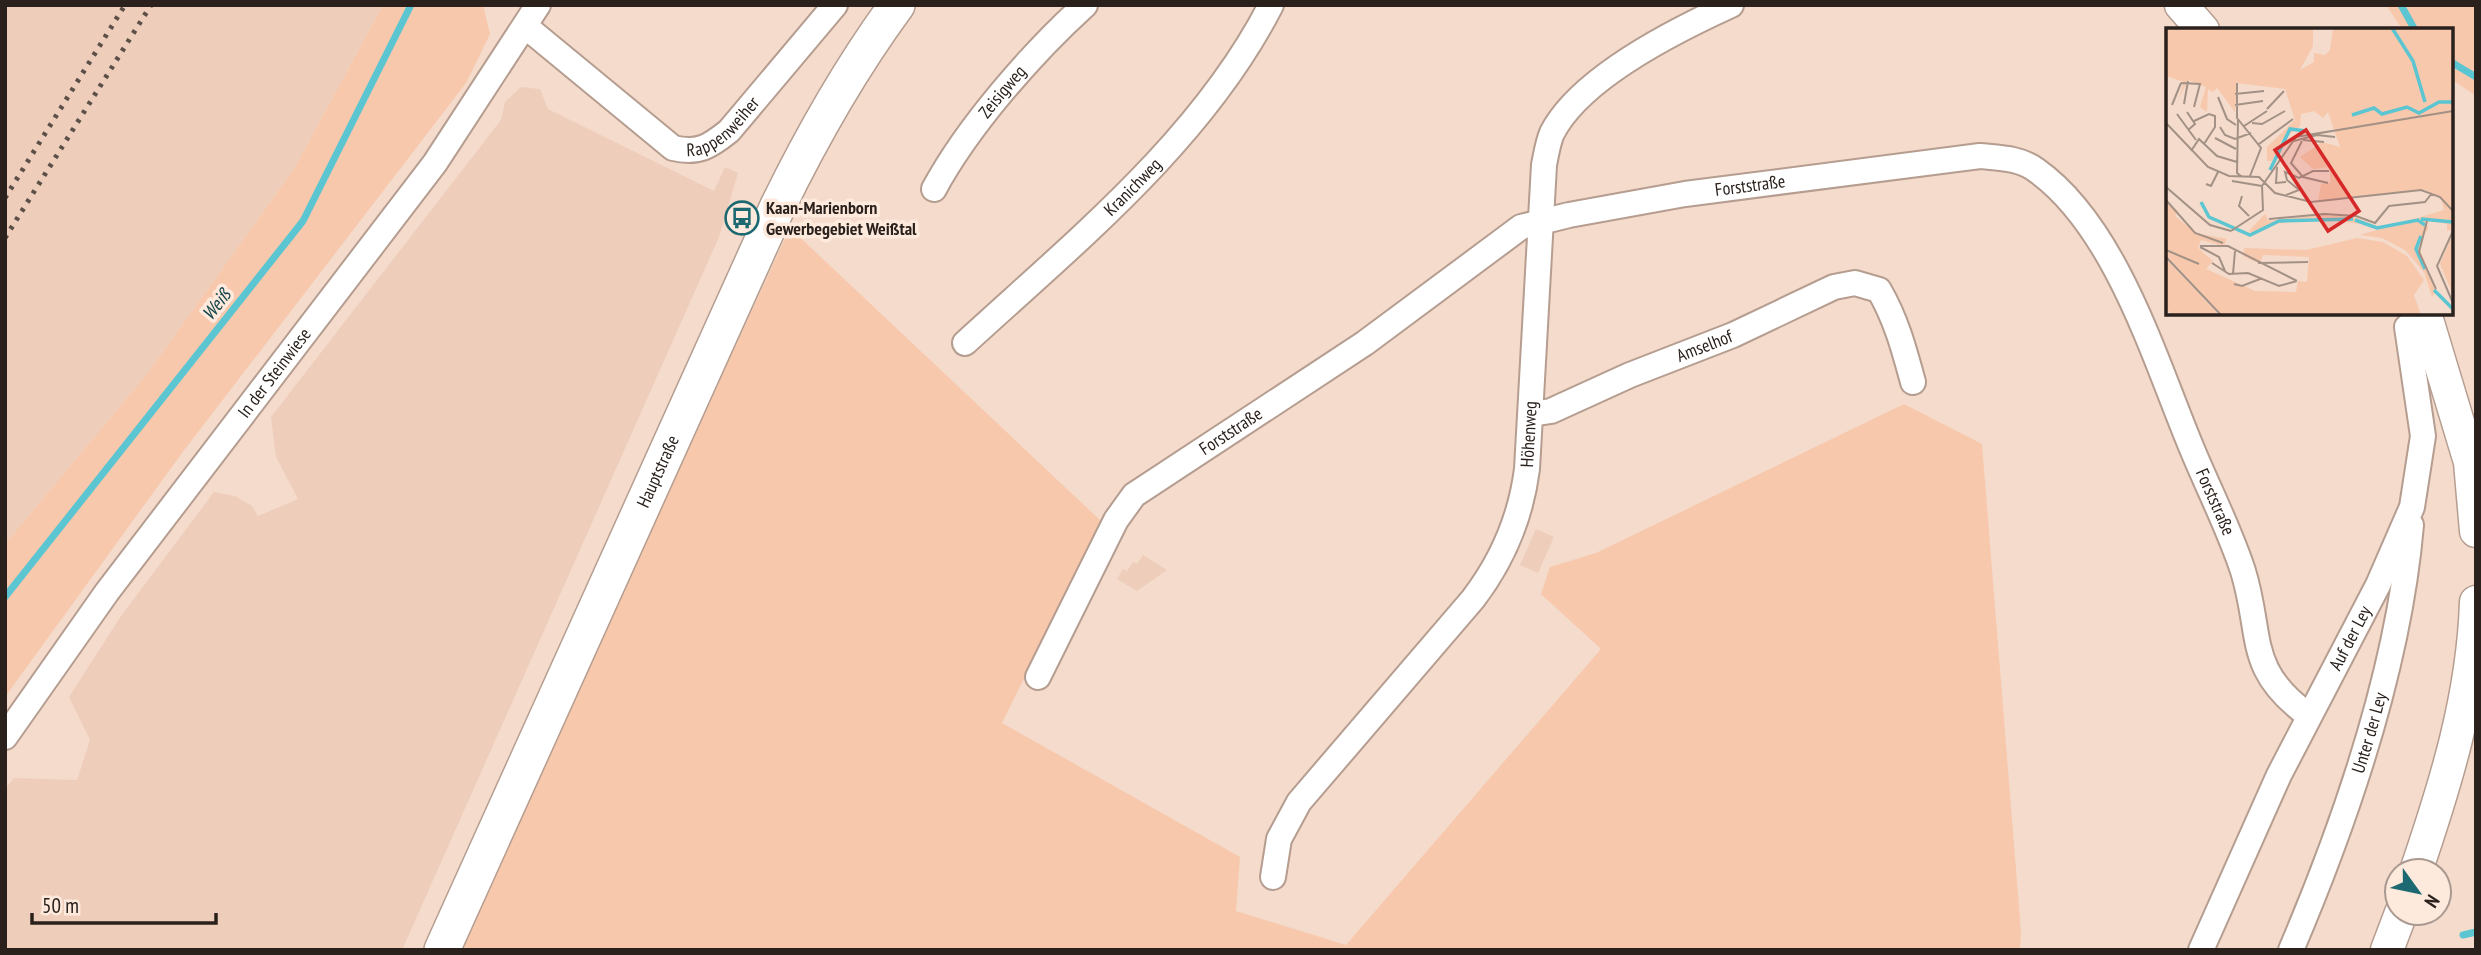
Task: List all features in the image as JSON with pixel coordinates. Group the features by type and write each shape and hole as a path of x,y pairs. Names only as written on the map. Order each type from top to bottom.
{"main road":[{"name":"Hauptstraße","path":"442,950 777,208 829,105 859,57 897,5"}],"street":[{"name":"Rappenweiher","path":"532,16 673,148 691,152 709,147 729,131 835,5"},
{"name":"Zeisigweg","path":"934,189 950,159 999,99 1085,5"},
{"name":"Kranichweg","path":"965,344 1160,162 1255,37 1271,5"},
{"name":"Höhenweg","path":"1273,877 1279,839 1299,802 1491,575 1524,492 1546,154 1552,134 1572,106 1618,68 1669,34 1731,5"},
{"path":"2181,5 2201,28"},
{"name":"In der Steinwiese","path":"5,737 107,592 435,163 532,16"},
{"name":"Forststraße","path":"1038,677 1116,520 1135,495 1366,343 1521,228 1543,221 1685,194 1980,156 2011,158 2035,169 2065,195 2090,225 2118,274 2242,571 2261,662 2286,698 2308,715"},
{"name":"Amselhof","path":"1531,414 1551,411 1630,375 1733,335 1834,287 1855,283 1879,290 1900,333 1913,382"},
{"name":"Auf der Ley","path":"2201,950 2308,715 2378,585 2412,507 2423,436 2407,327 2422,315"},
{"path":"2425,315 2470,462 2476,531"},
{"name":"Unter der Ley","path":"2291,950 2321,879 2374,711 2394,636 2408,561 2412,507"},
{"path":"2421,857 2442,794 2464,711 2475,636 2476,602"},
{"path":"2387,950 2396,927"}],"shaded area":[{"path":"5,5 383,5 294,169 147,374 5,544"},
{"path":"383,5 483,5 490,34 466,83 182,453 5,697 5,544 147,374 294,169"},
{"path":"2386,5 2476,5 2476,96 2453,80 2453,28 2402,28"},
{"path":"521,87 540,89 548,109 714,191 725,167 738,173 719,237 402,950 5,950 5,789 14,778 77,780 90,740 69,697 121,616 214,492 235,496 252,506 258,516 298,499 276,457 271,417 501,120 505,102"},
{"path":"790,228 1101,521 1002,723 1240,857 1236,911 1346,945 1601,649 1541,594 1550,567 1596,553 1904,404 1982,444 2021,932 2020,950 457,950"},
{"path":"1536,529 1554,537 1538,573 1520,565"},
{"path":"1143,555 1167,570 1137,591 1117,579 1123,569 1127,571 1133,562 1137,564"}],"waterway":[{"name":"Weiß","path":"5,597 303,221 411,5"},
{"path":"2401,5 2414,28"},
{"path":"2453,63 2476,77"},
{"path":"2463,935 2476,932"}],"railway":[{"path":"5,198 125,5"},
{"path":"5,238 151,5"}],"place":[{"name":"Kaan-Marienborn Gewerbegebiet Weißtal","path":"742,218"}]}
